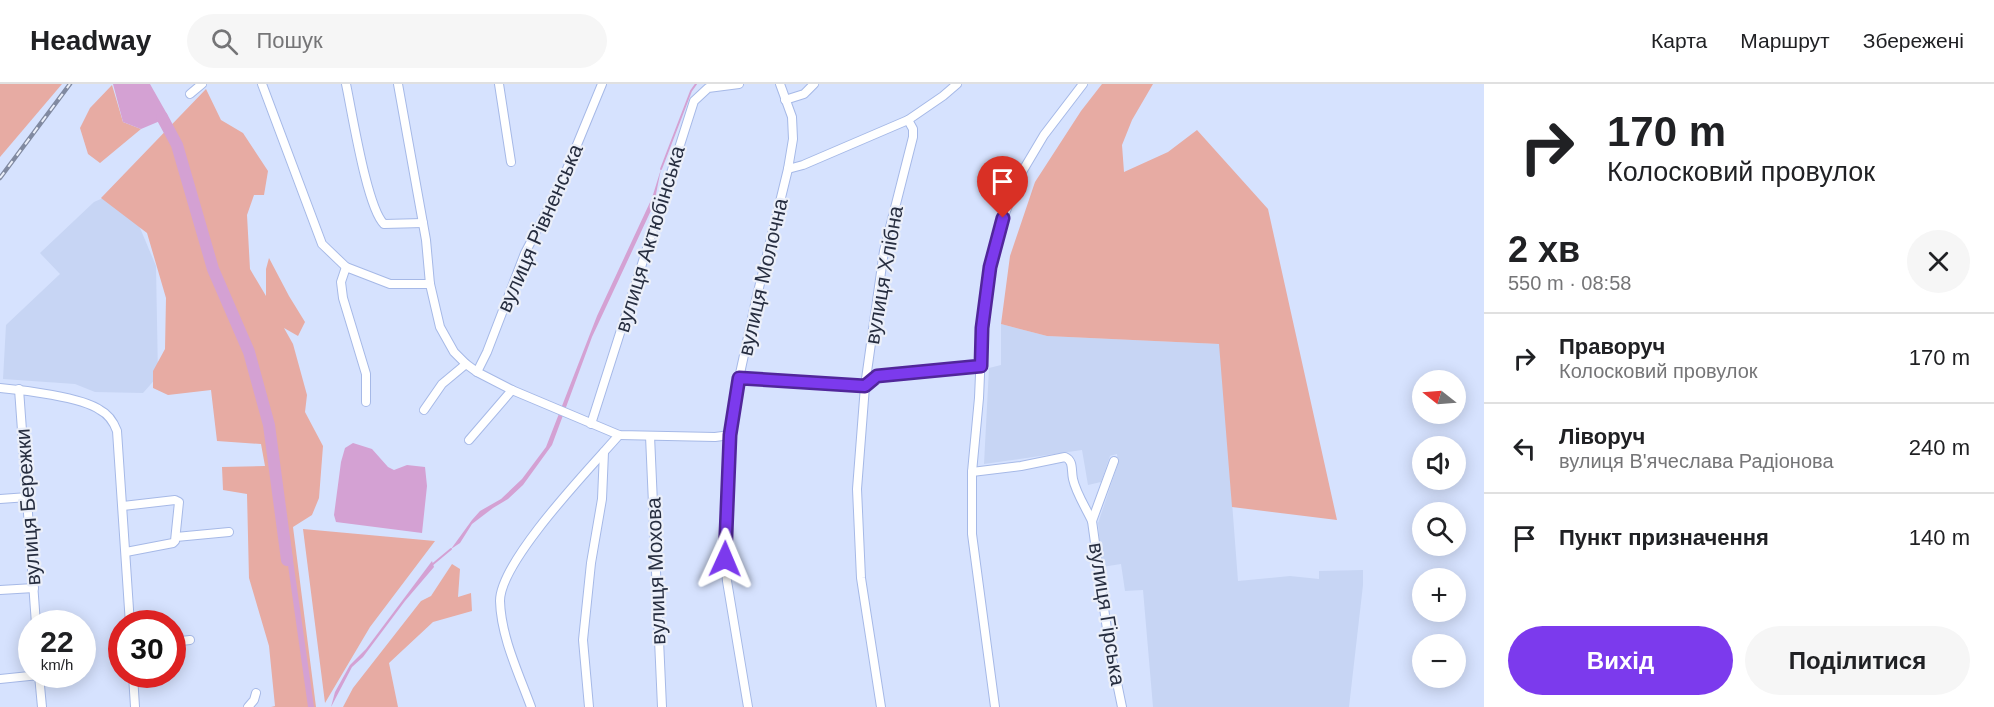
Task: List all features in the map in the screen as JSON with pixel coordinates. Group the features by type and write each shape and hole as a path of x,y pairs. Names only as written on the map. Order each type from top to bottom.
{"street":[{"path":"190,94 202,84"},
{"path":"262,84 322,244 346,267 367,277 390,284 430,284"},
{"path":"346,84 369,190 378,218 384,224 423,223"},
{"path":"398,84 423,223 430,284 440,327 454,352 477,372 512,390 619,435 730,435"},
{"path":"499,84 511,162"},
{"name":"вулиця Рівненська","path":"477,372 525,253 560,186 602,84"},
{"name":"вулиця Актюбінська","path":"591,424 694,100 708,88 739,84"},
{"name":"вулиця Молочна","path":"748,707 725,559 730,435 739,378 788,170 794,128 780,84"},
{"path":"785,100 804,94 814,84"},
{"path":"908,120 957,84"},
{"path":"995,707 972,534 972,472 982,328 990,267 1003,218 1022,172 1044,135 1083,84"},
{"name":"вулиця Молочна","path":"788,170 908,120"},
{"name":"вулиця Хлібна","path":"881,707 861,567 857,489 865,386 884,251 913,137 913,129 908,120"},
{"path":"346,267 341,282 343,298 366,374 366,402"},
{"path":"423,410 442,384 466,364"},
{"path":"739,378 865,386 877,376 981,366"},
{"path":"0,388 19,389 86,404 100,409 114,424 117,431 129,610"},
{"name":"вулиця Бережки","path":"19,389 35,610"},
{"path":"470,440 512,390"},
{"path":"531,707 504,632 500,599 503,587 524,547 573,485 619,435"},
{"name":"вулиця Мохова","path":"650,436 662,707"},
{"path":"589,707 583,640 591,563 602,499 604,452"},
{"name":"вулиця Гірська","path":"972,472 1021,466 1065,457 1071,461 1074,483 1092,521 1109,644 1122,707"},
{"name":"вулиця Гірська","path":"1092,521 1114,461"},
{"path":"0,499 28,497"},
{"path":"123,506 178,500 179,502 176,537 173,543 126,552"},
{"path":"176,537 229,532"},
{"path":"0,590 34,588"},
{"path":"186,640 190,640"},
{"path":"0,679 18,677"},
{"path":"40,688 42,707"},
{"path":"134,688 135,707"},
{"path":"248,707 256,693"}],"shaded area":[{"path":"0,84 62,84 0,157"},
{"path":"113,84 150,84 167,114 172,128 169,132 160,121 141,129 123,122"},
{"path":"1102,84 1153,84 1132,120 1122,145 1124,172 1168,152 1197,130 1268,209 1337,520 1232,507 1219,344 1047,336 1001,324 1010,256 1035,182 1081,111"},
{"path":"112,85 123,122 141,129 100,163 88,154 80,128 90,108"},
{"path":"206,89 221,120 243,133 268,171 264,195 254,195 247,215 250,269 266,296 266,269 269,258 305,322 298,336 284,328 293,344 307,395 305,412 323,446 319,498 312,515 293,527 316,707 271,707 275,706 269,646 249,578 247,494 223,490 222,467 265,466 261,444 217,441 211,390 168,395 153,388 153,371 165,349 166,298 147,233 101,198"},
{"path":"661,169 654,204 592,337 552,445 523,485 508,499 472,524 460,543 451,549 480,511 501,499 522,479 546,447 597,316 652,198"},
{"path":"103,198 135,216 156,266 158,376 143,393 95,392 75,384 3,379 6,325 60,274 40,253 94,202"},
{"path":"1001,324 1047,336 1220,344 1238,581 1290,576 1319,579 1319,571 1363,570 1349,707 1153,707 1143,590 1125,591 1121,564 1102,567 1098,523 1118,464 1117,454 1110,456 1101,482 1088,485 1082,450 984,464 989,368 1001,365"},
{"path":"353,443 372,449 388,467 394,470 407,465 425,467 427,486 422,533 336,522 334,515 341,462 345,448"},
{"path":"303,529 435,541 370,627 325,703"},
{"path":"290,539 314,707 308,707 285,544"},
{"path":"432,561 434,567 363,657 352,667 331,707 335,692 350,665 366,649"},
{"path":"452,564 460,569 458,597 471,593 472,611 433,622 389,663 398,707 343,707 353,688 421,601 431,596"}],"waterway":[{"path":"661,169 691,91 696,84"},
{"path":"162,117 177,145 213,269 249,352 269,425 287,560"},
{"path":"433,564 451,549"}],"railway":[{"path":"0,178 70,84"}],"route":[{"path":"725,559 730,435 739,378 865,386 877,376 981,366 982,328 990,267 1003,218"}]}
